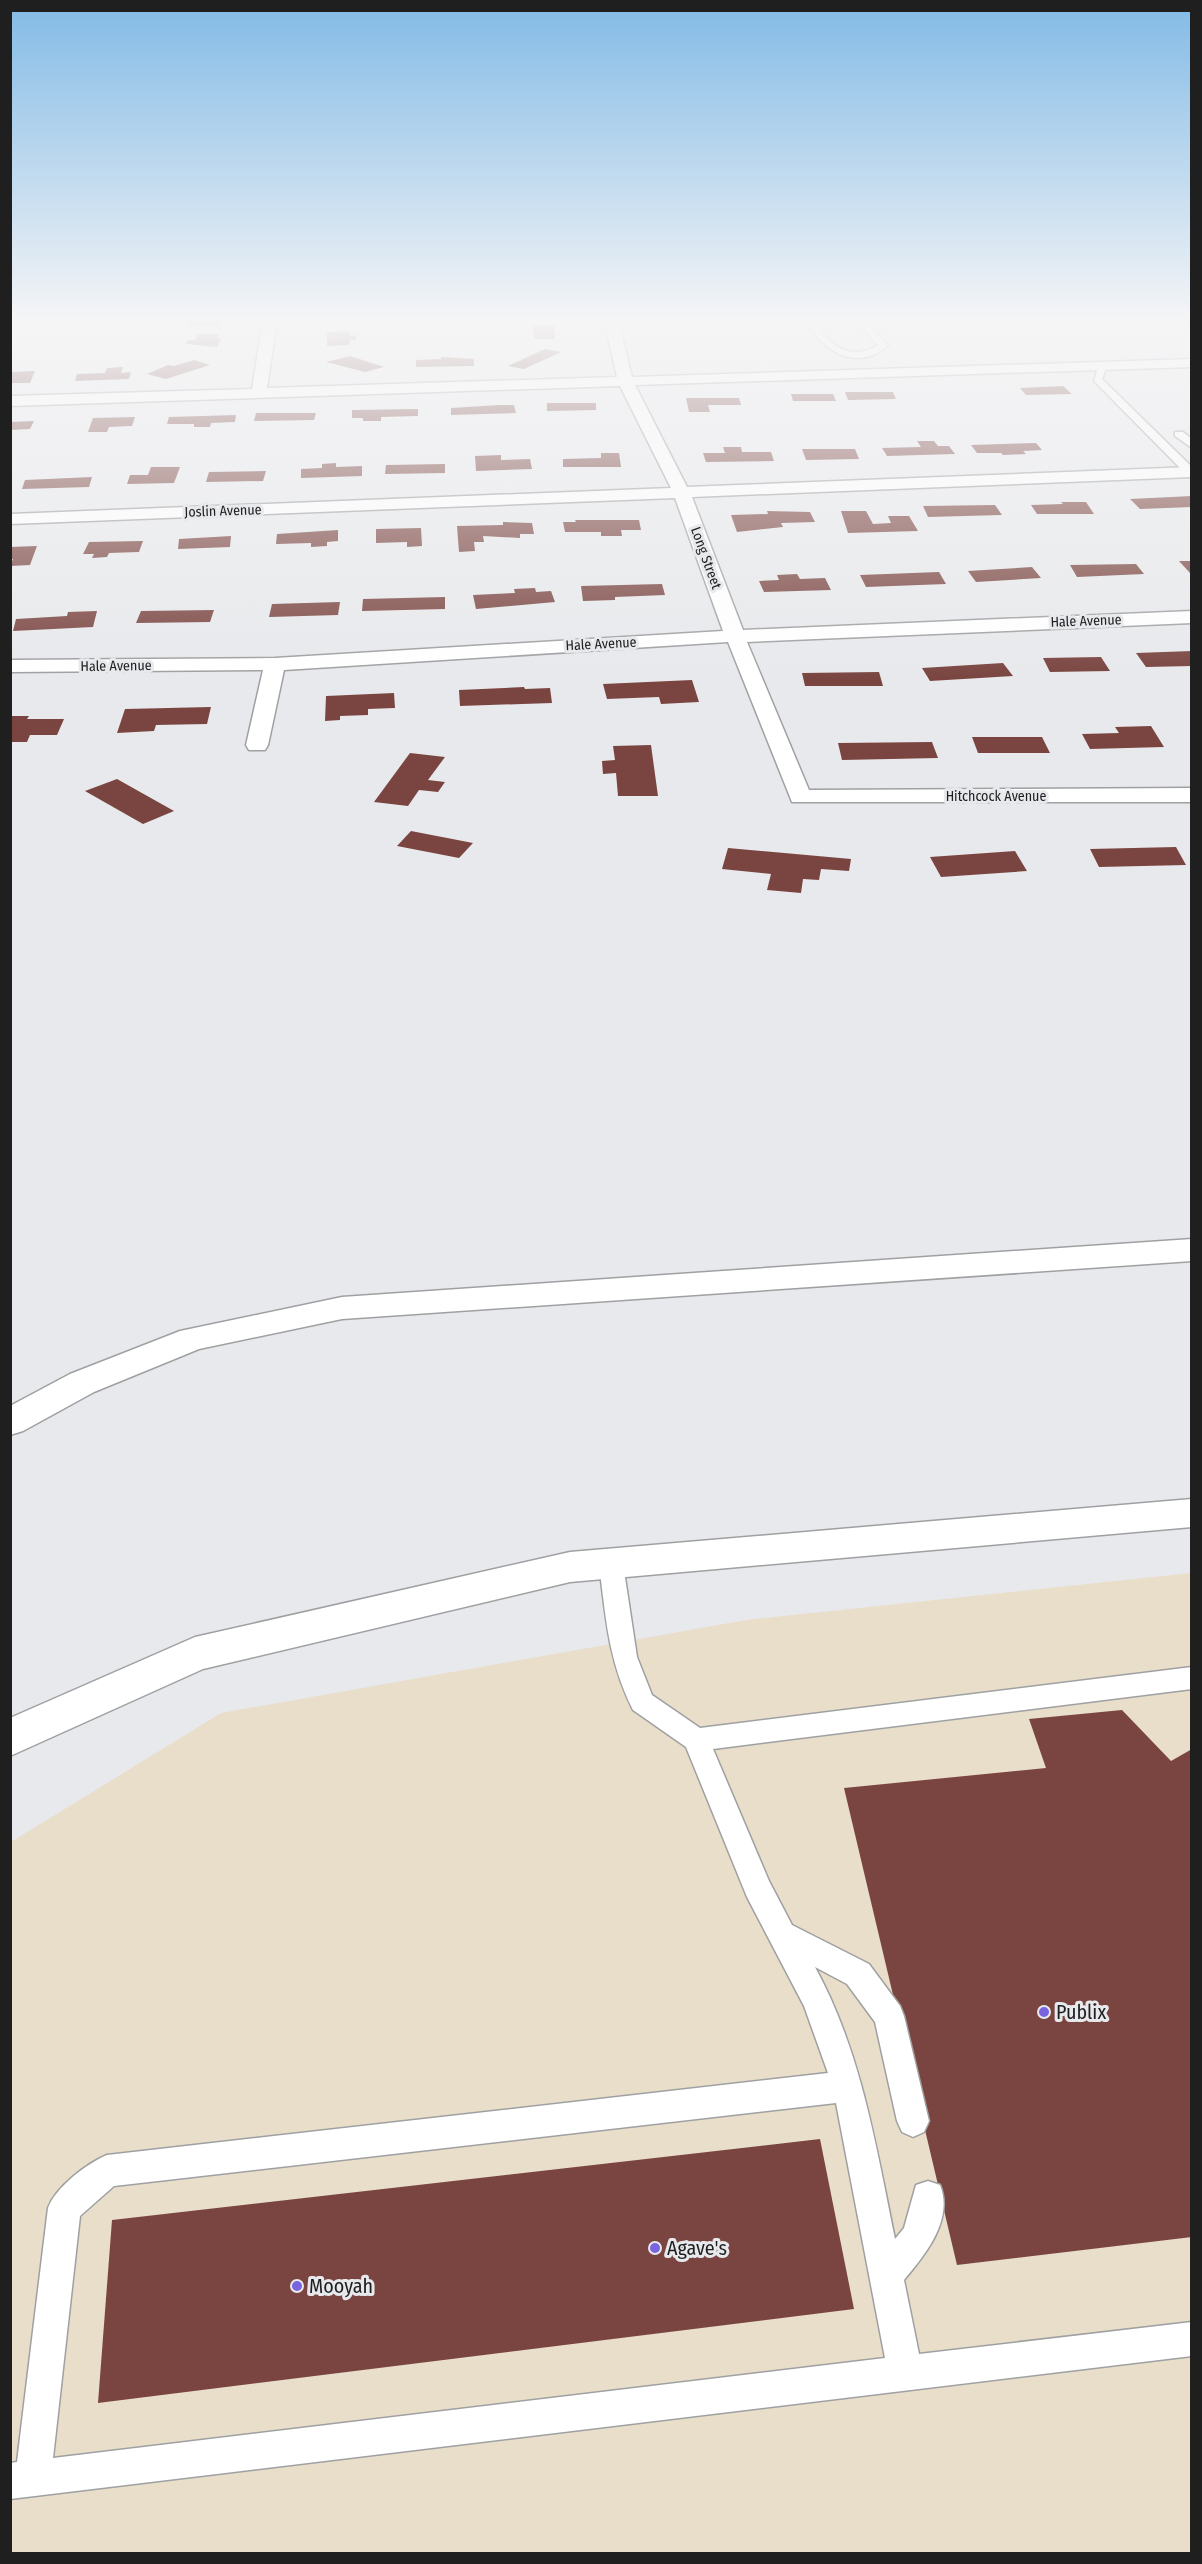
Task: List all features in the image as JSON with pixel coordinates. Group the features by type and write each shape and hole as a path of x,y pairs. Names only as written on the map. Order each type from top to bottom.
{"street":[{"name":"Long Street","path":"655,440 682,493 735,636 800,797"},
{"name":"Joslin Avenue","path":"10,519 1191,472"},
{"name":"Hale Avenue","path":"10,666 275,664 735,636 1191,617"},
{"path":"256,745 275,664"},
{"name":"Hitchcock Avenue","path":"800,797 1191,795"},
{"path":"10,1422 82,1383 192,1339 342,1308 1191,1250"},
{"path":"10,1738 195,1654 570,1567 1191,1513"}],"lane":[{"path":"1158,440 1191,472"},
{"path":"611,1564 624,1657 642,1702 696,1740 757,1888 817,2000 848,2086 906,2374"},
{"path":"696,1740 1191,1678"},
{"path":"781,1934 858,1974 889,2016 913,2121"},
{"path":"848,2086 107,2171 64,2208 22,2479 1191,2339"},
{"path":"886,2276 919,2236 928,2197"}],"shaded area":[{"path":"1191,1573 1191,2553 11,2554 11,1842 221,1713 746,1620"}],"building":[{"path":"917,441 934,441 938,446 949,446 955,454 887,456 882,448 921,447"},
{"path":"1036,443 1042,450 1023,451 1026,454 1003,455 1001,453 977,453 971,445"},
{"path":"723,447 741,447 742,452 771,452 774,461 706,462 703,453 725,453"},
{"path":"802,449 855,449 859,459 806,460"},
{"path":"601,453 619,453 621,467 563,467 563,459 601,458"},
{"path":"501,455 501,460 530,459 532,469 476,471 475,456"},
{"path":"336,463 336,467 362,466 362,476 301,478 301,469 322,468 322,464"},
{"path":"445,464 445,473 385,474 386,465"},
{"path":"151,467 180,467 174,483 127,484 130,475 148,475"},
{"path":"266,471 263,481 206,482 209,472"},
{"path":"92,477 89,487 22,489 25,480"},
{"path":"1192,496 1192,507 1140,509 1130,499"},
{"path":"1061,502 1086,502 1094,514 1037,514 1031,505 1063,504"},
{"path":"995,505 1002,515 928,517 923,506"},
{"path":"767,511 810,512 815,522 781,523 783,527 737,532 731,515 768,514"},
{"path":"841,511 866,511 873,524 891,523 888,516 909,516 918,531 848,533"},
{"path":"575,520 639,520 641,530 621,530 622,536 601,536 601,532 565,532 563,522 576,522"},
{"path":"503,522 532,523 534,534 520,534 520,538 483,536 484,542 474,542 475,551 459,552 457,526 503,525"},
{"path":"421,528 422,546 407,547 407,542 376,543 376,529"},
{"path":"338,530 338,541 327,542 327,546 311,547 311,543 276,544 277,534"},
{"path":"231,536 230,547 178,549 179,539"},
{"path":"143,541 139,552 109,553 107,557 92,558 94,554 83,554 89,542"},
{"path":"37,546 30,565 10,566 13,559 10,559 10,547"},
{"path":"1179,561 1192,561 1192,573 1190,573"},
{"path":"1136,564 1144,574 1077,577 1070,565"},
{"path":"1032,567 1041,578 976,582 968,571"},
{"path":"939,572 946,584 866,587 860,575"},
{"path":"797,574 800,579 825,578 831,590 764,592 759,581 779,580 777,575"},
{"path":"662,584 665,595 583,601 581,586"},
{"path":"535,588 536,592 551,591 555,602 476,609 473,595 515,593 514,589"},
{"path":"445,597 445,609 362,611 363,599"},
{"path":"340,602 338,615 269,617 272,604"},
{"path":"214,610 210,622 136,623 141,611"},
{"path":"97,611 93,627 13,631 16,619 67,616 68,612"},
{"path":"1192,651 1192,666 1146,667 1136,653"},
{"path":"1101,657 1110,671 1050,672 1043,658"},
{"path":"1003,663 1013,676 930,681 922,668"},
{"path":"879,672 883,686 805,686 802,673"},
{"path":"692,680 699,702 661,704 659,697 607,699 603,684"},
{"path":"524,687 525,689 550,688 552,703 460,706 459,690"},
{"path":"394,693 395,708 368,709 368,715 340,716 340,720 325,721 326,696"},
{"path":"211,707 207,724 156,725 154,731 117,733 125,709"},
{"path":"10,716 29,716 27,719 64,719 57,735 30,735 27,742 10,742"},
{"path":"1151,726 1164,747 1090,749 1082,734 1119,733 1115,727"},
{"path":"972,737 1042,737 1050,753 978,753"},
{"path":"932,742 938,758 842,760 838,743"},
{"path":"651,745 658,796 618,796 616,773 603,774 602,761 615,760 613,746"},
{"path":"410,753 445,757 428,780 445,782 438,792 419,790 408,806 374,802"},
{"path":"117,779 174,811 143,824 85,791"},
{"path":"411,831 473,843 459,858 397,846"},
{"path":"1176,847 1186,865 1099,867 1090,849"},
{"path":"728,848 851,859 849,871 821,869 819,880 803,879 801,893 767,890 771,874 722,869"},
{"path":"1015,851 1027,871 941,877 930,857"},
{"name":"Publix","path":"1122,1710 1171,1761 1192,1749 1192,2237 957,2265 844,1788 1046,1768 1029,1719"},
{"path":"820,2139 854,2309 98,2403 112,2220"}],"place":[{"name":"Publix","path":"1044,2012"},
{"name":"Agave's","path":"655,2248"},
{"name":"Mooyah","path":"297,2286"}]}
